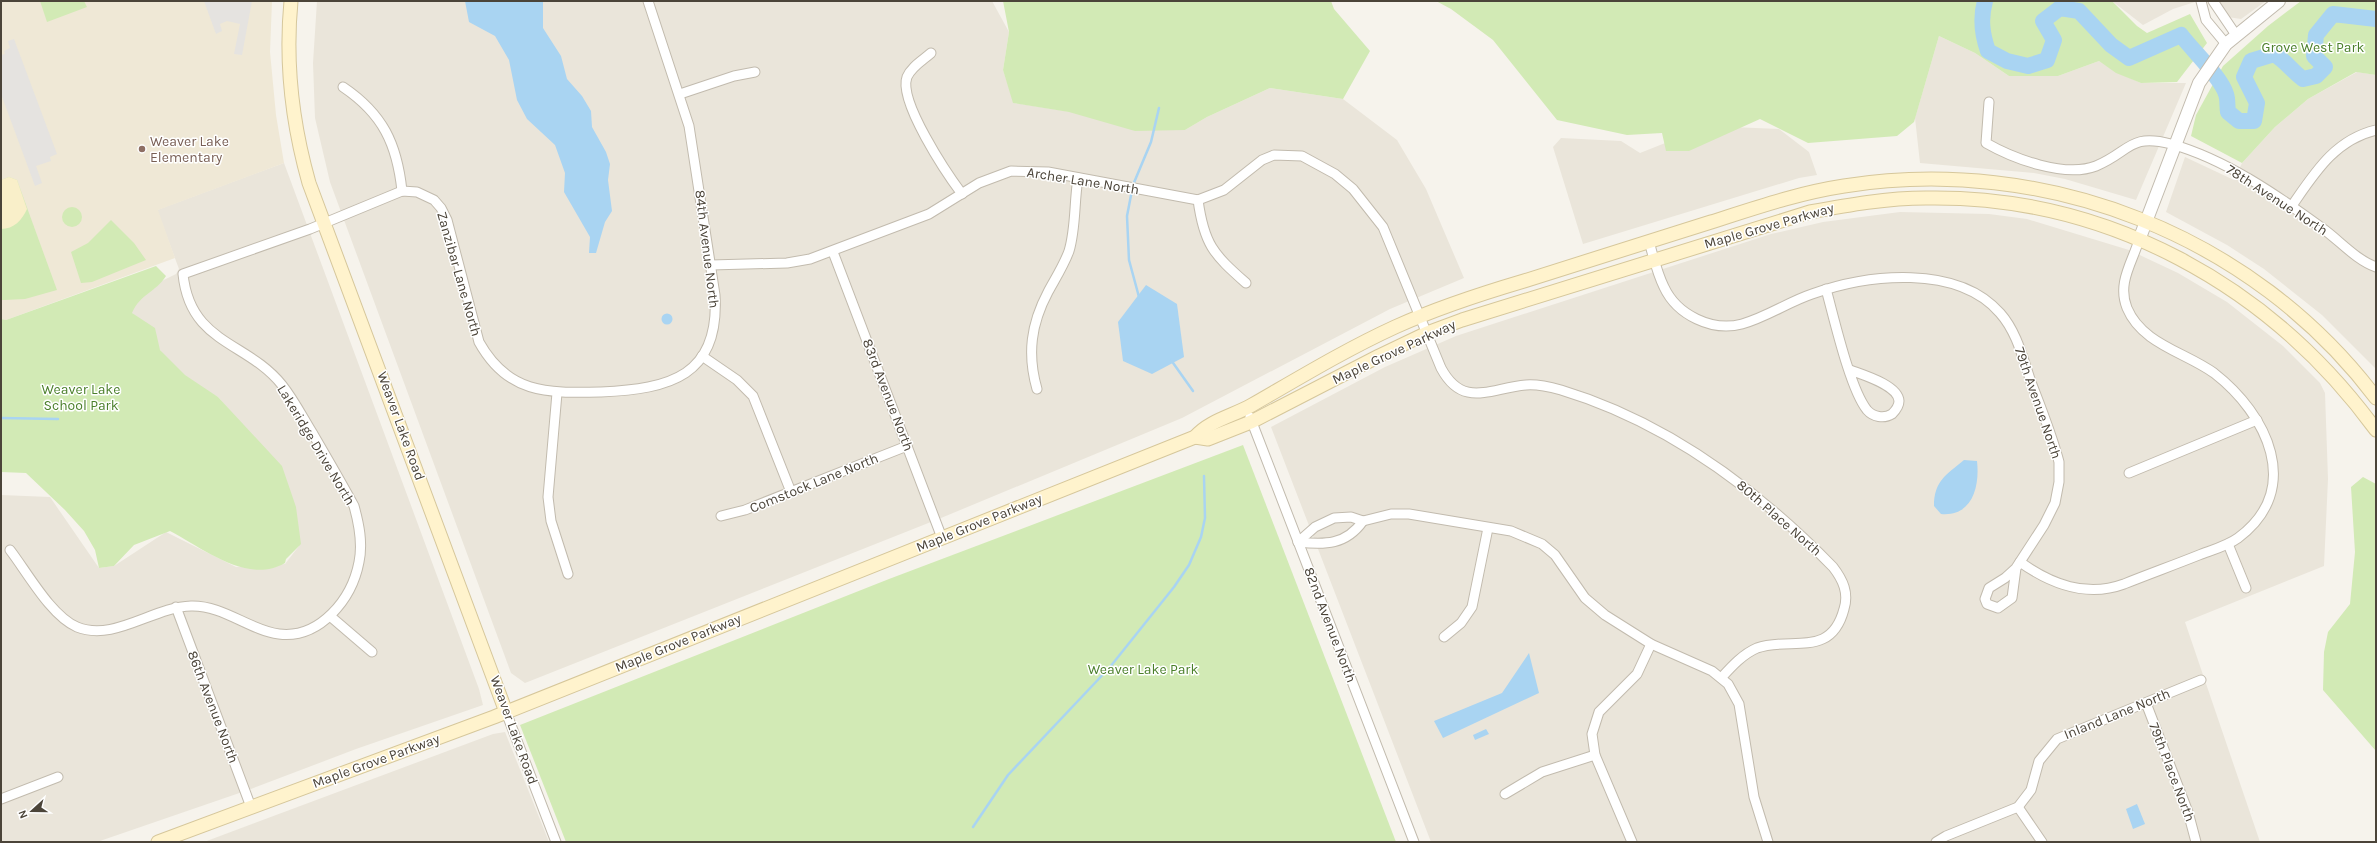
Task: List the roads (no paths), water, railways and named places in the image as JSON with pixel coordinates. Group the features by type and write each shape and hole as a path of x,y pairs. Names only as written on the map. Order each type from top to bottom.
{"main road":[{"name":"Weaver Lake Road","path":"290,1 289,58 295,124 308,176 324,223 506,712"},
{"name":"Maple Grove Parkway","path":"158,842 506,712 1195,437 1204,427 1246,408 1336,357 1420,316 1469,298 1806,193 1879,182 1926,178 2007,184 2046,190 2085,199 2146,222 2186,240 2261,286 2324,338 2359,376 2376,398"},
{"name":"Maple Grove Parkway","path":"1195,437 1208,439 1251,422 1427,333 1654,259 1810,212 1848,205 1926,198 2005,203 2042,209 2080,218 2139,240 2211,276 2244,297 2275,320 2310,352 2345,388 2376,430"}],"street":[{"name":"84th Avenue North","path":"648,1 680,94 694,147 711,265 716,312 709,343 702,356"},
{"path":"2201,1 2206,20 2223,49"},
{"path":"2212,1 2236,35"},
{"path":"2246,588 2228,544 2249,529 2260,516 2273,486 2274,470 2272,451 2267,437 2257,420 2234,391 2214,374 2191,359 2153,340 2134,320 2123,296 2123,285 2174,145 2199,83 2223,49 2236,35 2279,1"},
{"path":"931,53 911,70 907,77 906,86 922,130 932,151 962,194"},
{"path":"680,94 734,76 755,72"},
{"path":"324,223 402,191 395,150 386,131 369,108 343,87"},
{"name":"78th Avenue North","path":"1989,102 1986,143 2018,160 2065,168 2086,169 2106,161 2123,148 2143,140 2155,140 2174,145 2222,165 2291,207 2351,251 2376,266"},
{"path":"2291,207 2330,154 2353,138 2376,130"},
{"name":"80th Place North","path":"1198,200 1224,190 1250,168 1274,155 1302,156 1315,161 1335,174 1352,189 1383,227 1445,375 1463,391 1479,395 1526,385 1544,386 1561,390 1606,407 1648,426 1709,462 1766,502 1800,533 1833,567 1841,578 1846,591 1844,611 1836,629 1828,636 1811,643 1769,645 1756,649 1734,664 1722,677"},
{"name":"Archer Lane North","path":"711,265 787,263 810,260 929,214 990,178 1011,171 1030,170 1198,200"},
{"path":"1037,389 1031,363 1033,332 1037,314 1069,252 1073,231 1078,178"},
{"name":"Zanzibar Lane North","path":"402,191 425,195 441,208 447,220 474,326 487,357 498,369 526,387 557,393 653,388 681,376 702,356"},
{"path":"1198,200 1203,233 1209,246 1227,267 1246,283"},
{"name":"Lakeridge Drive North","path":"10,550 56,611 69,623 90,630 104,630 176,607 203,606 277,634 290,635 313,628 330,616 346,595 354,579 359,562 359,525 354,506 282,385 256,360 222,341 207,328 194,312 186,290 183,274 324,223"},
{"name":"79th Avenue North","path":"1649,241 1664,287 1671,300 1684,311 1711,324 1741,324 1826,290 1867,280 1924,279 1957,284 1988,302 2000,314 2010,328 2059,462 2059,482 2054,503 2018,565 2068,587 2104,589 2120,585 2228,544"},
{"name":"83rd Avenue North","path":"833,252 942,538"},
{"path":"1826,290 1850,370 1862,403 1868,411 1875,416 1883,417 1897,409 1899,402 1897,394 1891,388 1850,370"},
{"path":"702,356 737,380 753,396 791,492"},
{"path":"557,393 548,497 551,521 568,574"},
{"name":"82nd Avenue North","path":"1246,408 1414,842"},
{"path":"2129,473 2257,420"},
{"name":"Comstock Lane North","path":"721,516 745,510 907,446"},
{"path":"1298,542 1315,527 1334,518 1351,517 1363,520 1391,514 1409,514 1511,531 1542,544 1555,555 1585,598 1596,608 1652,644 1704,666 1722,677 1734,693 1738,704 1754,797 1768,842"},
{"path":"1298,542 1331,544 1348,537 1363,520"},
{"path":"1444,637 1461,623 1472,607 1488,528"},
{"name":"86th Avenue North","path":"176,607 251,807"},
{"path":"330,616 372,652"},
{"path":"1632,842 1595,755 1592,734 1599,712 1637,674 1652,644"},
{"name":"Inland Lane North","path":"2018,807 2031,790 2039,761 2057,739 2201,680"},
{"name":"79th Place North","path":"2146,702 2188,812 2196,842"},
{"name":"Weaver Lake Road","path":"506,712 556,842"},
{"path":"1505,794 1542,772 1595,755"},
{"path":"1,799 58,777"},
{"path":"1936,842 1946,836 2018,807 2042,842"}],"water":[{"path":"465,1 543,1 543,28 561,56 567,79 582,96 591,111 592,127 606,152 610,164 608,180 612,211 605,222 596,253 589,253 590,237 564,192 565,173 555,145 527,119 517,100 509,60 495,36 469,22"},
{"path":"1146,285 1177,304 1184,357 1152,374 1123,361 1118,322"},
{"path":"665,314 669,314 671,315 671,323 665,324 662,321 662,317"},
{"path":"1964,460 1977,461 1977,481 1972,498 1960,511 1952,514 1941,514 1934,506 1936,490 1942,479"},
{"path":"1529,653 1539,693 1443,738 1434,721 1502,693"},
{"path":"1486,729 1489,734 1475,740 1473,735"},
{"path":"2137,804 2145,824 2133,829 2126,809"}],"waterway":[{"path":"1985,1 1982,26 1988,51 2007,61 2028,66 2047,60 2054,40 2043,21 2060,8 2079,11 2111,45 2129,58 2181,35 2219,80 2227,96 2228,112 2239,121 2254,121 2257,103 2244,77 2251,61 2274,54 2303,79 2316,76 2325,67 2314,56 2316,35 2333,14 2376,19"},
{"path":"1139,297 1129,260 1127,216 1133,185 1151,142 1159,108"},
{"path":"1171,360 1193,391"},
{"path":"1,418 58,419"},
{"path":"973,827 1008,775 1110,667 1174,587 1189,565 1201,537 1205,518 1204,476"}],"place":[{"name":"Weaver Lake Elementary","path":"142,149"}],"park label":[{"name":"Grove West Park","path":"2313,47"},
{"name":"Weaver Lake School Park","path":"81,398"},
{"name":"Weaver Lake Park","path":"1143,669"}]}
